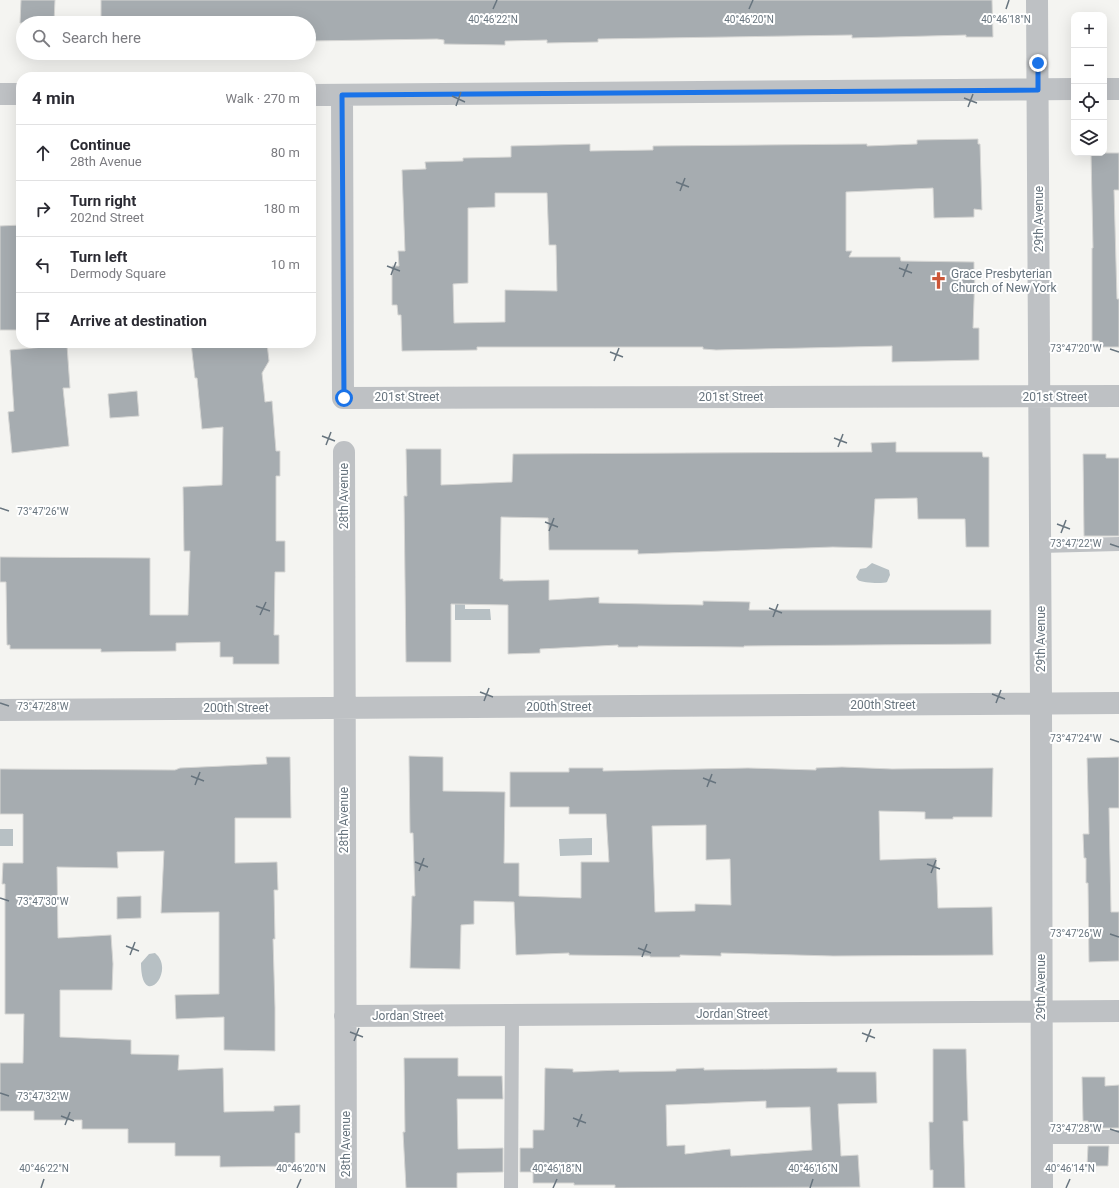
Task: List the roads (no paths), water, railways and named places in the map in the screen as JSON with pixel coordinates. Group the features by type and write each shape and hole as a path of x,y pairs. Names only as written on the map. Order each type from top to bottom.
{"street":[{"name":"29th Avenue","path":"1037,0 1042,704 1042,1188"},
{"path":"1107,89 1119,89"},
{"path":"316,95 1071,90"},
{"path":"0,94 16,94"},
{"name":"201st Street","path":"342,95 344,398 1119,396"},
{"name":"28th Avenue","path":"344,452 346,1188"},
{"name":"200th Street","path":"0,710 1119,703"},
{"name":"Jordan Street","path":"345,1016 1119,1011"}],"lane":[{"path":"1040,546 1119,544"},
{"path":"511,1188 512,1015"},
{"path":"1043,1137 1119,1137"}],"place":[{"name":"Grace Presbyterian Church of New York","path":"938,281"}]}
